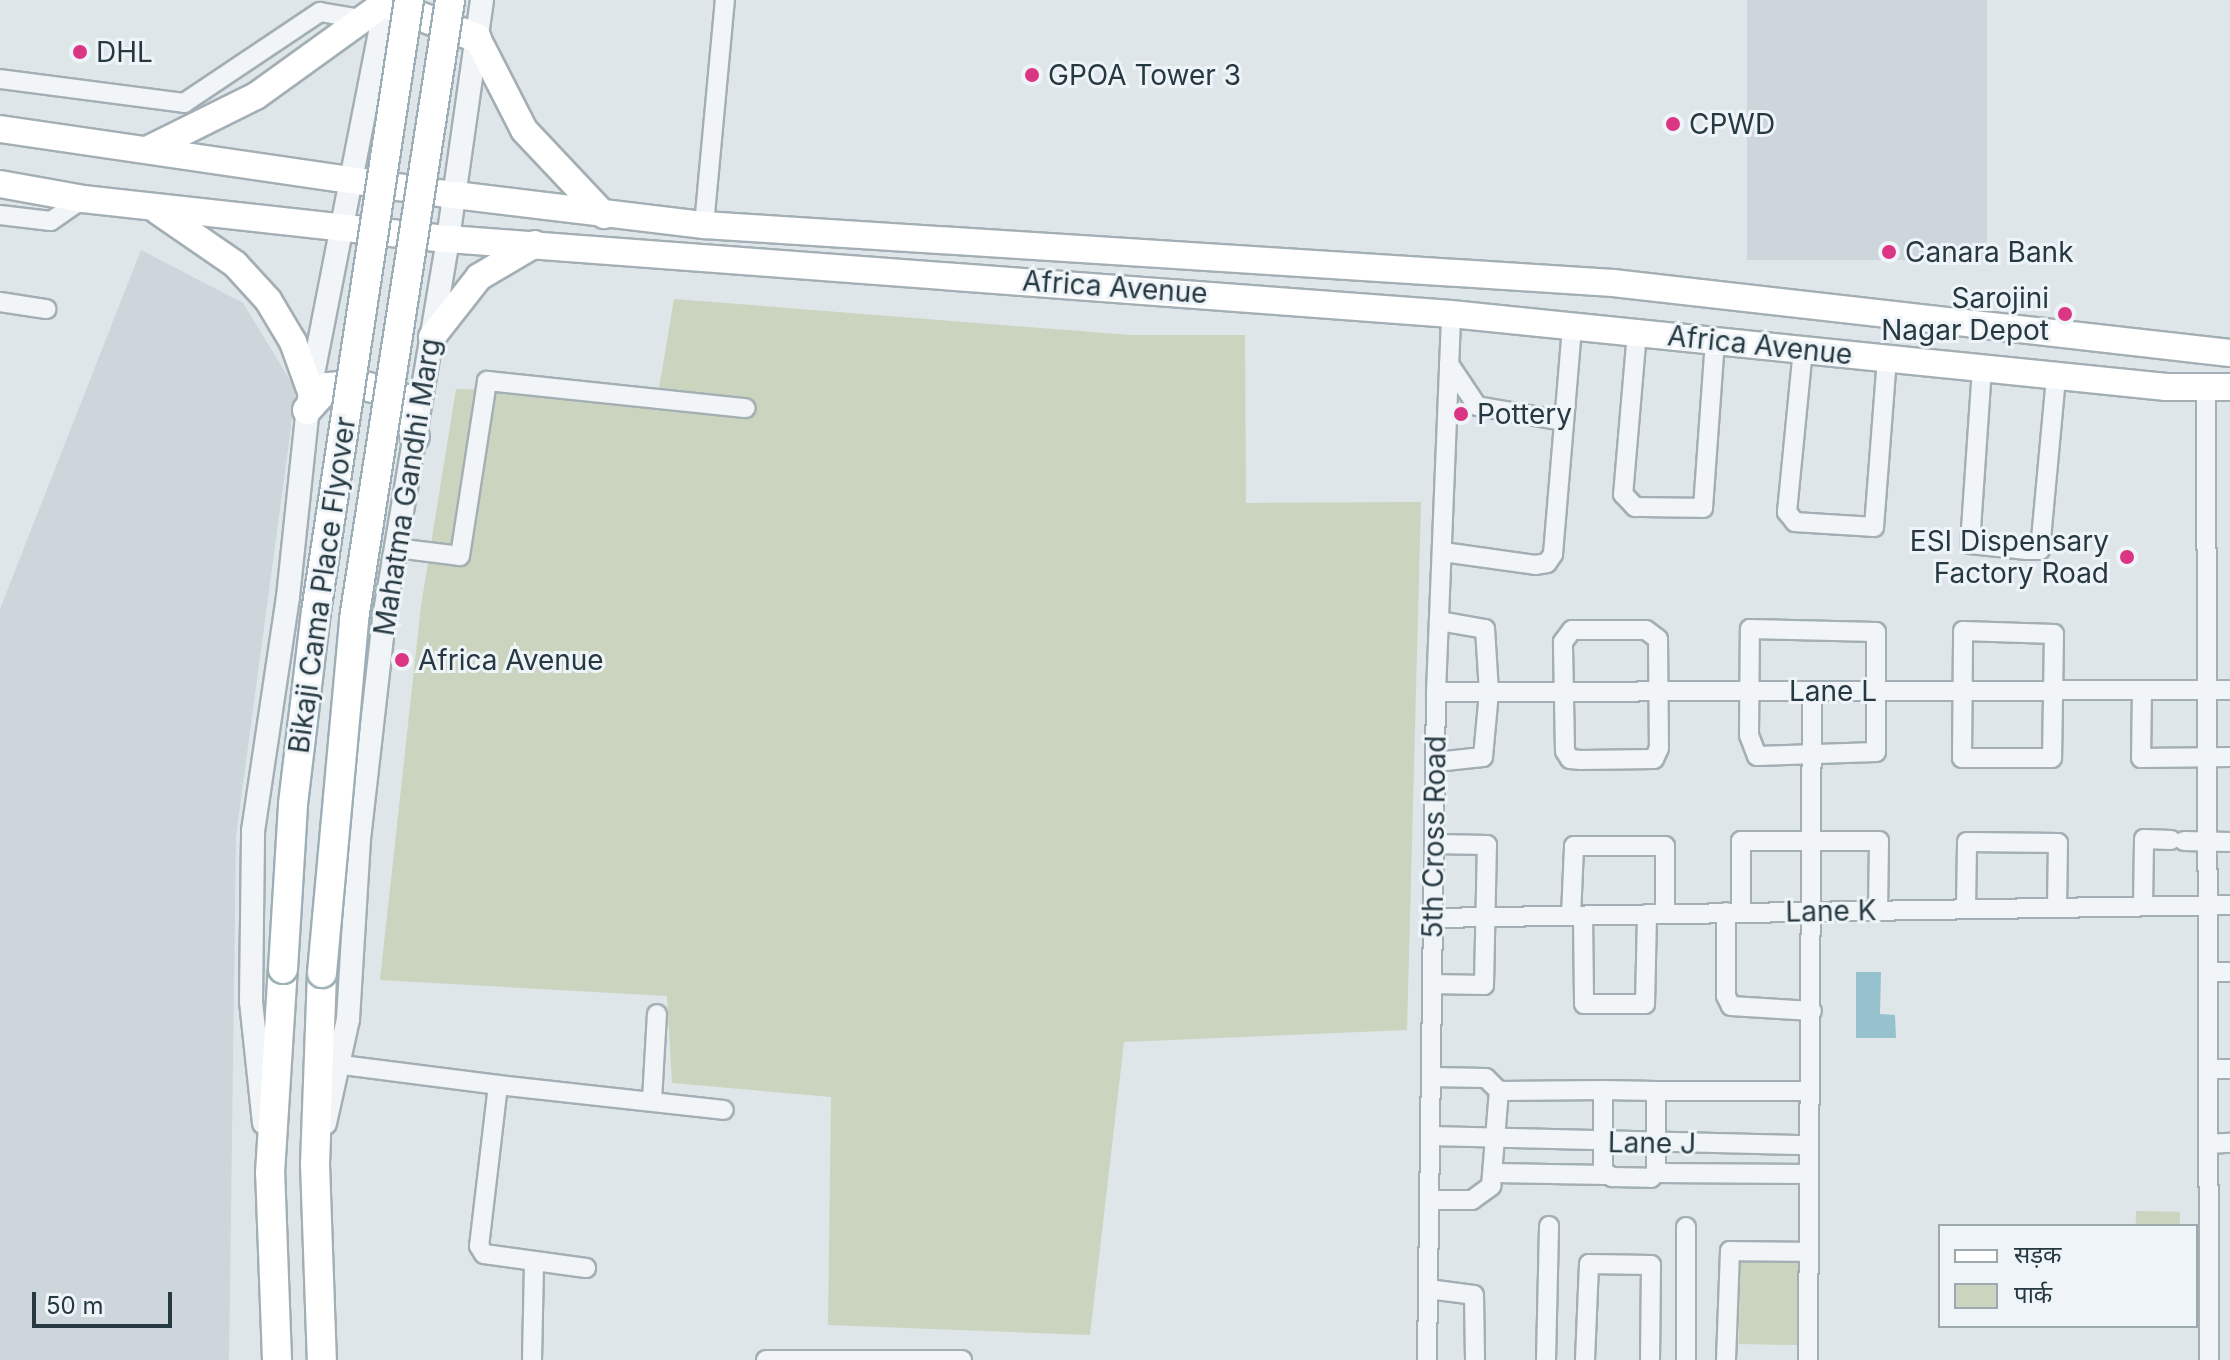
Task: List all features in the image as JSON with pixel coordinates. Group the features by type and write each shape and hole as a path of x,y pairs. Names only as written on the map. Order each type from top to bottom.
{"main road":[{"name":"Bikaji Cama Place Flyover","path":"329,1063 322,973 354,619 450,0"},
{"name":"Bikaji Cama Place Flyover","path":"270,1173 293,804 393,1"},
{"path":"149,149 256,96 361,19 393,1 477,38 524,130 604,215"},
{"path":"0,129 349,178"},
{"name":"Africa Avenue","path":"349,178 604,215 704,225 1613,283 2230,353"},
{"name":"Africa Avenue","path":"0,184 153,208 448,239 538,243 1451,314 2056,376 2218,387"},
{"path":"153,208 235,264 268,300 293,342 308,399 328,387 359,385 382,390 406,399 415,437"},
{"path":"432,337 479,277 538,243"},
{"name":"Mahatma Gandhi Marg","path":"322,1360 315,1164 329,1063"},
{"path":"270,1173 277,1360"}],"street":[{"name":"Mahatma Gandhi Marg","path":"329,1063 348,1019 359,839 396,548 455,195 482,0"},
{"path":"704,225 725,0"},
{"path":"270,1173 251,1001 253,831 288,597 308,399 344,227 349,178 393,1"},
{"path":"0,79 184,103 320,12 361,19"},
{"path":"0,215 51,221 83,199"},
{"path":"0,302 46,309"},
{"name":"5th Cross Road","path":"1427,1360 1436,692 1451,314"},
{"path":"1443,552 1547,563 1553,554 1572,326"},
{"path":"1637,332 1623,494 1635,507 1703,508 1715,341"},
{"path":"1803,349 1787,512 1795,522 1874,527 1887,359"},
{"path":"1449,364 1477,406 1563,421"},
{"path":"1982,368 1970,544 2040,550 2056,376"},
{"path":"396,548 460,556 487,381 746,408"},
{"path":"2209,1360 2207,690 2218,387"},
{"path":"1436,762 1483,757 1489,692 1485,629 1439,621"},
{"path":"1755,627 1876,632 1876,691 1876,752 1757,756 1749,735 1748,635 1755,627"},
{"path":"1572,630 1653,632 1658,639 1658,692 1658,757 1570,759 1565,751 1563,642 1572,630"},
{"path":"1963,631 2054,634 2053,690 2052,758 1962,758 1963,631"},
{"path":"2142,690 2141,758 2230,757"},
{"name":"Lane L","path":"1436,692 2230,690"},
{"path":"1808,1360 1812,691"},
{"path":"2143,906 2144,839 2230,842"},
{"path":"1812,1011 1731,1006 1726,996 1741,841 1879,841 1878,910"},
{"path":"1966,908 1967,842 2058,843 2057,907"},
{"path":"1432,984 1484,985 1486,917 1487,845 1434,844"},
{"path":"1574,846 1665,846 1645,1004 1584,1004 1577,916 1574,846"},
{"name":"Lane K","path":"1432,918 2230,905"},
{"path":"2208,972 2230,972"},
{"path":"652,1100 657,1014"},
{"path":"329,1063 724,1110"},
{"path":"2208,1069 2230,1069"},
{"path":"1431,1077 1486,1078 1499,1091 1809,1091"},
{"path":"498,1085 477,1242 484,1254 586,1268"},
{"path":"1603,1090 1602,1143 1606,1175"},
{"path":"1430,1200 1480,1198 1495,1173 1499,1091"},
{"path":"1656,1091 1656,1173"},
{"name":"Lane J","path":"1430,1136 1602,1143 1808,1145"},
{"path":"2208,1144 2230,1143"},
{"path":"1495,1173 1651,1178 1656,1173 1808,1174"},
{"path":"1546,1360 1549,1226"},
{"path":"1686,1227 1686,1360"},
{"path":"1726,1360 1730,1251 1808,1252"},
{"path":"532,1360 534,1261"},
{"path":"1585,1360 1589,1264 1651,1265 1650,1360"},
{"path":"1428,1289 1474,1295 1475,1360"},
{"path":"766,1360 962,1360"}],"shaded area":[{"name":"Sarojini Nagar Depot","path":"1747,0 1987,0 1987,260 1747,260"},
{"path":"141,250 243,303 296,390 236,836 229,1360 0,1360 0,609"}],"green space":[{"path":"674,299 1130,335 1245,335 1246,503 1421,502 1407,1030 1124,1042 1090,1335 828,1325 831,1097 672,1083 667,996 380,980 421,606 456,389 658,394"},
{"path":"2136,1211 2180,1212 2180,1224 2136,1224"},
{"path":"1740,1260 1799,1261 1798,1345 1739,1344"}],"water":[{"path":"1856,972 1881,972 1880,1014 1895,1015 1896,1038 1856,1038"}],"place":[{"name":"DHL","path":"80,52"},
{"name":"GPOA Tower 3","path":"1032,75"},
{"name":"CPWD","path":"1673,124"},
{"name":"Canara Bank","path":"1889,252"},
{"name":"Sarojini Nagar Depot","path":"2065,314"},
{"name":"Pottery","path":"1461,414"},
{"name":"ESI Dispensary Factory Road","path":"2127,557"},
{"name":"Africa Avenue","path":"402,660"}]}
